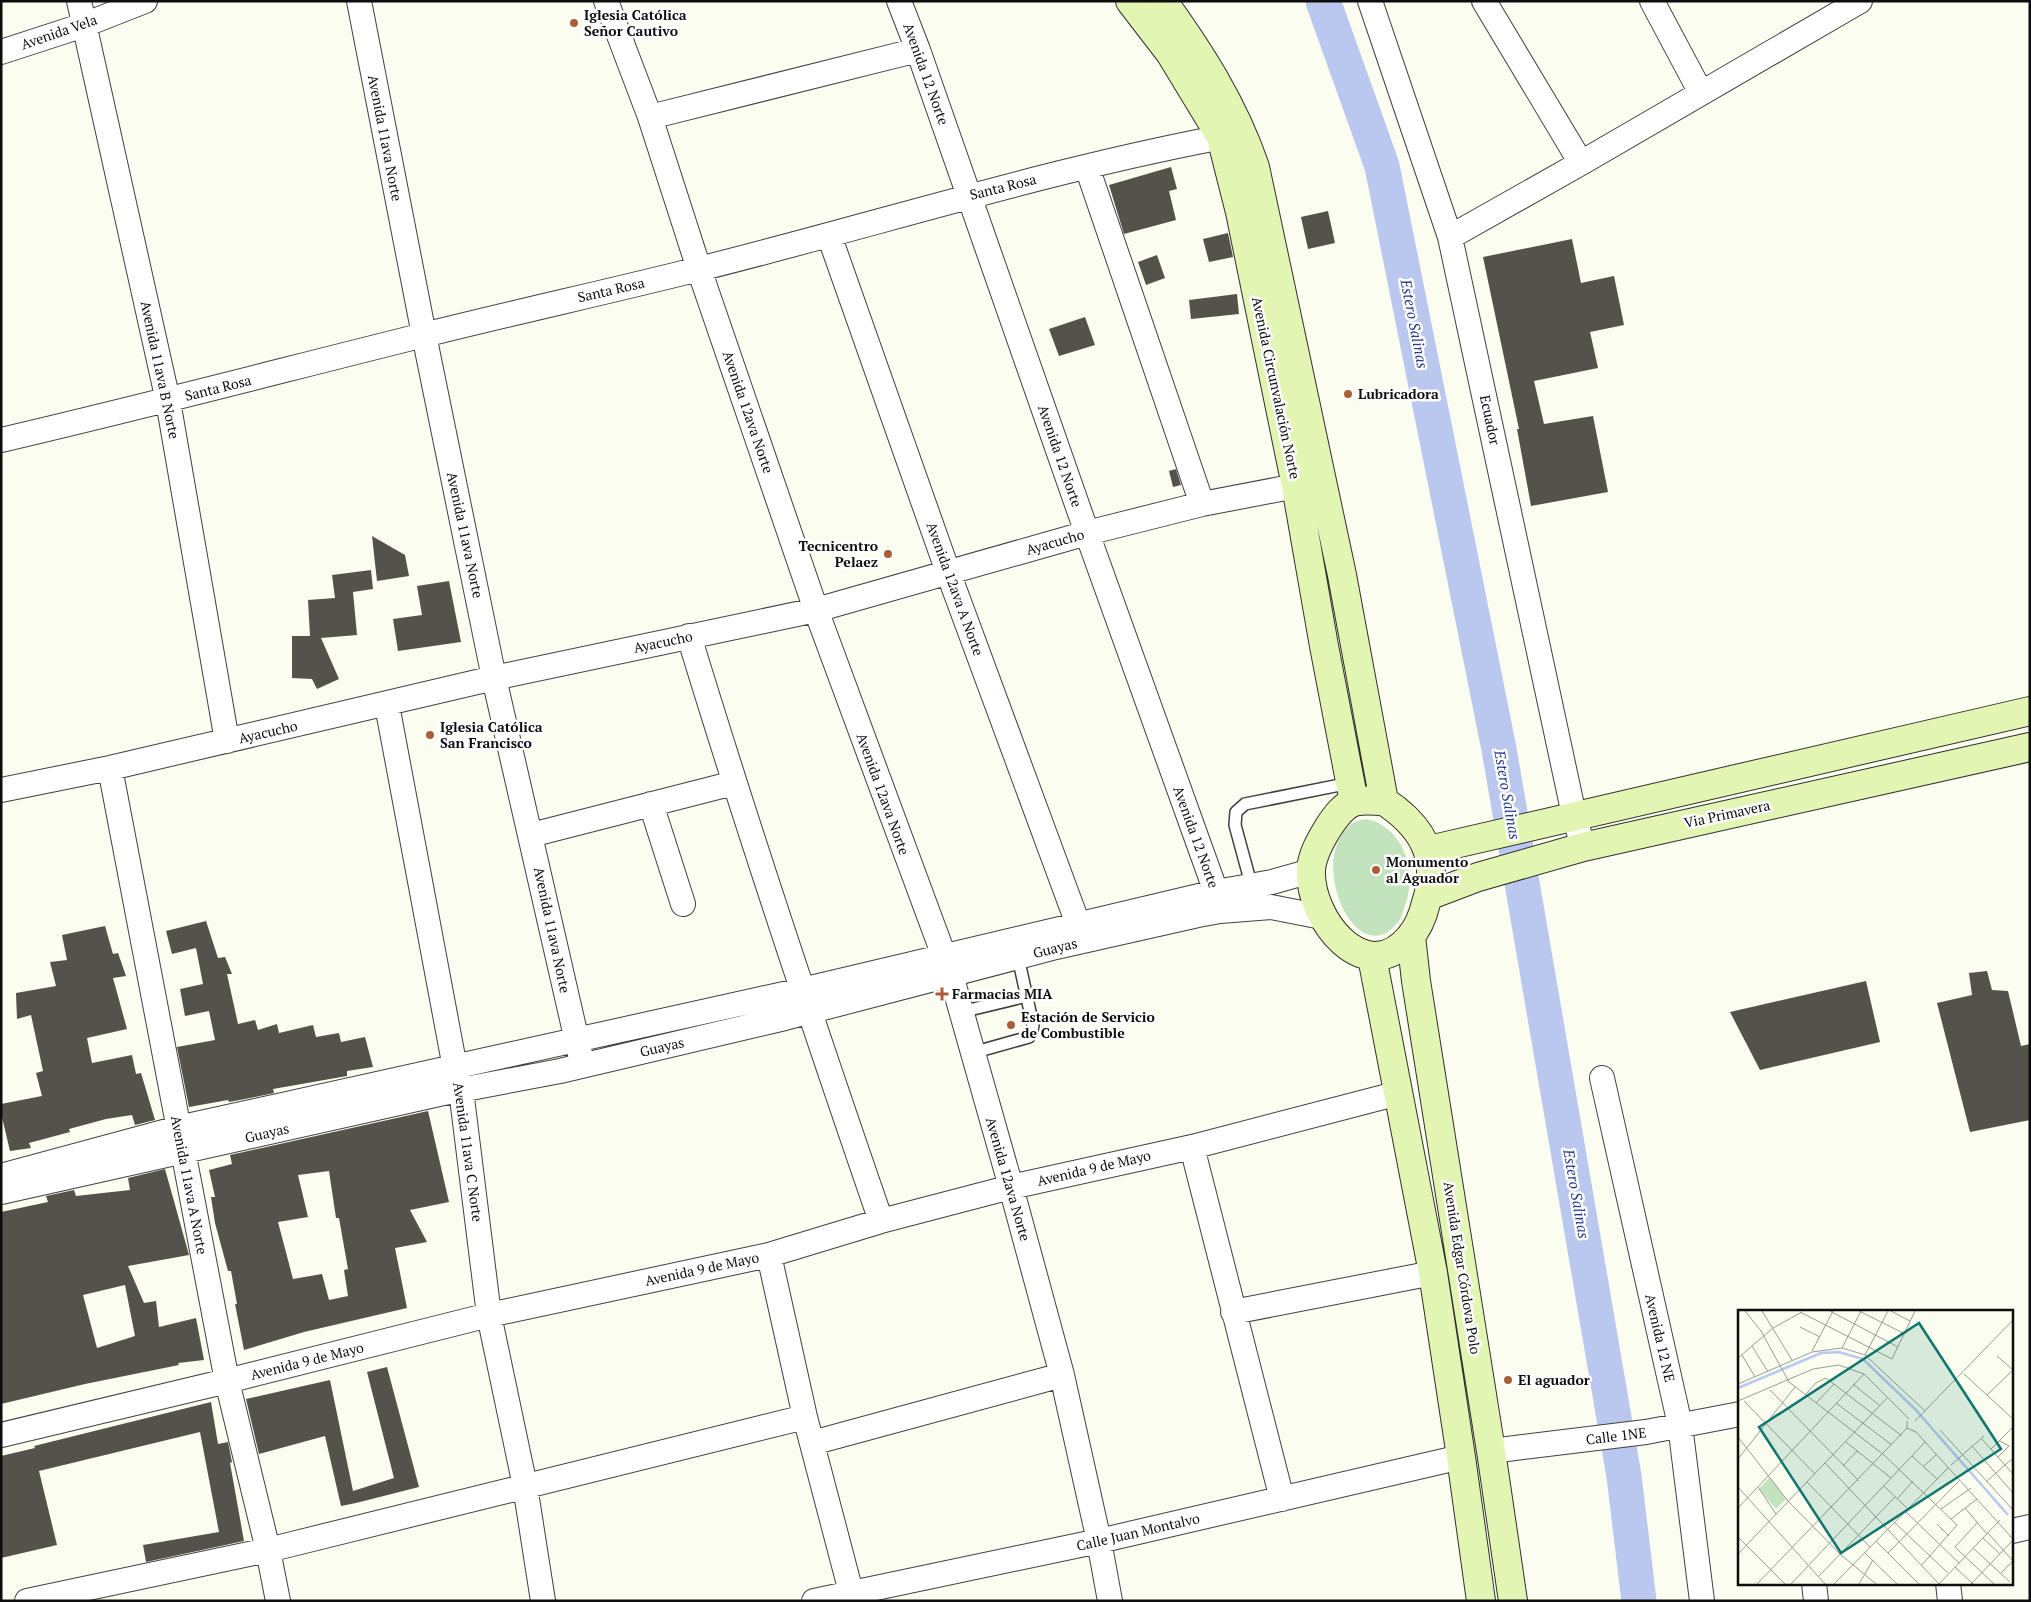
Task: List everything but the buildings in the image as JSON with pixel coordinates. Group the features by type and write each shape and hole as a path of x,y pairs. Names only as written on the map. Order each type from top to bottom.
{"main road":[{"name":"Avenida Circunvalación Norte","path":"1130,1 1232,135"},
{"name":"Avenida Circunvalación Norte","path":"1163,1 1216,79 1232,135 1240,212 1309,485 1384,800"},
{"name":"Avenida Circunvalación Norte","path":"1309,485 1324,646 1352,792"},
{"path":"1428,850 2030,711"},
{"name":"Via Primavera","path":"1428,896 1478,877 1583,847 2030,747"},
{"path":"1352,792 1384,800 1400,811 1420,832 1428,850 1431,874 1428,896 1422,917 1411,936 1395,953 1372,957 1353,950 1339,940 1322,917 1315,896 1311,871 1314,855 1321,838 1352,792"},
{"name":"Avenida Edgar Córdova Polo","path":"1411,936 1418,991 1492,1451 1513,1601"},
{"name":"Avenida Edgar Córdova Polo","path":"1372,957 1433,1273 1481,1601"}],"street":[{"name":"Avenida 11ava B Norte","path":"80,1 168,401 227,741"},
{"name":"Avenida Vela","path":"1,52 145,1"},
{"name":"Avenida 11ava Norte","path":"359,1 424,335 494,678 531,834 576,1039 584,1066"},
{"name":"Avenida 12ava Norte","path":"606,1 650,117 699,269 816,610 947,965 1011,1187 1062,1375 1099,1541 1110,1601"},
{"name":"Avenida 12 Norte","path":"899,1 918,50 1218,902"},
{"name":"Ecuador","path":"1370,1 1450,237 1574,815 1583,847"},
{"path":"1484,1 1581,163"},
{"path":"1652,1 1701,92"},
{"path":"1450,237 1701,92 1836,8 1860,1"},
{"path":"650,117 918,50"},
{"name":"Santa Rosa","path":"1,440 168,401 424,335 699,269 969,196 1087,167 1232,135"},
{"path":"1087,167 1202,504"},
{"name":"Avenida 12ava A Norte","path":"829,234 948,572 1079,933"},
{"name":"Ayacucho","path":"1,790 110,768 387,705 494,678 816,610 1087,533 1202,504 1309,485"},
{"path":"689,636 734,783 805,1001 881,1221"},
{"name":"Avenida 11ava C Norte","path":"387,705 458,1079 488,1315 525,1486 543,1601"},
{"name":"Avenida 11ava A Norte","path":"110,768 227,1381 268,1550 278,1601"},
{"path":"531,834 734,783"},
{"path":"650,804 684,904"},
{"name":"Guayas","path":"1,1176 178,1128 458,1079 584,1066 805,1001 1079,933 1218,902 1251,884 1272,882 1311,871"},
{"name":"Guayas","path":"1218,902 1271,907 1322,917"},
{"name":"Guayas","path":"947,965 1018,957 1079,933"},
{"name":"Guayas","path":"1,1192 183,1152 458,1079 576,1039 805,1001"},
{"name":"Avenida 12 NE","path":"1602,1078 1680,1425 1702,1601"},
{"name":"Avenida 9 de Mayo","path":"1,1435 227,1381 488,1315 769,1255 881,1221 1011,1187 1192,1146 1399,1092"},
{"path":"1192,1146 1282,1499"},
{"path":"769,1255 805,1417 851,1592"},
{"path":"1233,1312 1433,1273"},
{"path":"812,1443 1062,1375"},
{"name":"Calle 1NE","path":"1492,1451 1646,1432 1738,1414"},
{"path":"27,1601 268,1550 805,1417"},
{"name":"Calle Juan Montalvo","path":"815,1601 1099,1541 1461,1457"},
{"path":"2014,1531 2030,1527"},
{"path":"1814,1584 1816,1601"},
{"path":"1948,1584 1950,1601"}],"lane":[{"path":"1251,884 1235,825 1236,812 1245,804 1352,792"},
{"path":"972,1053 1028,1037 1032,1033 1033,1025 1018,957"},
{"path":"961,1012 1027,996"}],"green space":[{"path":"1365,819 1378,823 1390,831 1398,840 1404,850 1409,873 1408,897 1402,916 1384,934 1370,935 1357,928 1346,914 1338,896 1334,876 1334,856 1340,838 1350,825"}],"waterway":[{"name":"Estero Salinas","path":"1323,1 1382,166 1499,749 1624,1476 1639,1601"}],"place":[{"name":"Iglesia Católica Señor Cautivo","path":"574,23"},
{"name":"Lubricadora","path":"1348,394"},
{"name":"Tecnicentro Pelaez","path":"888,554"},
{"name":"Iglesia Católica San Francisco","path":"430,735"},
{"name":"Monumento al Aguador","path":"1376,870"},
{"name":"Farmacias MIA","path":"942,994"},
{"name":"Estación de Servicio de Combustible","path":"1011,1025"},
{"name":"El aguador","path":"1508,1380"}]}
